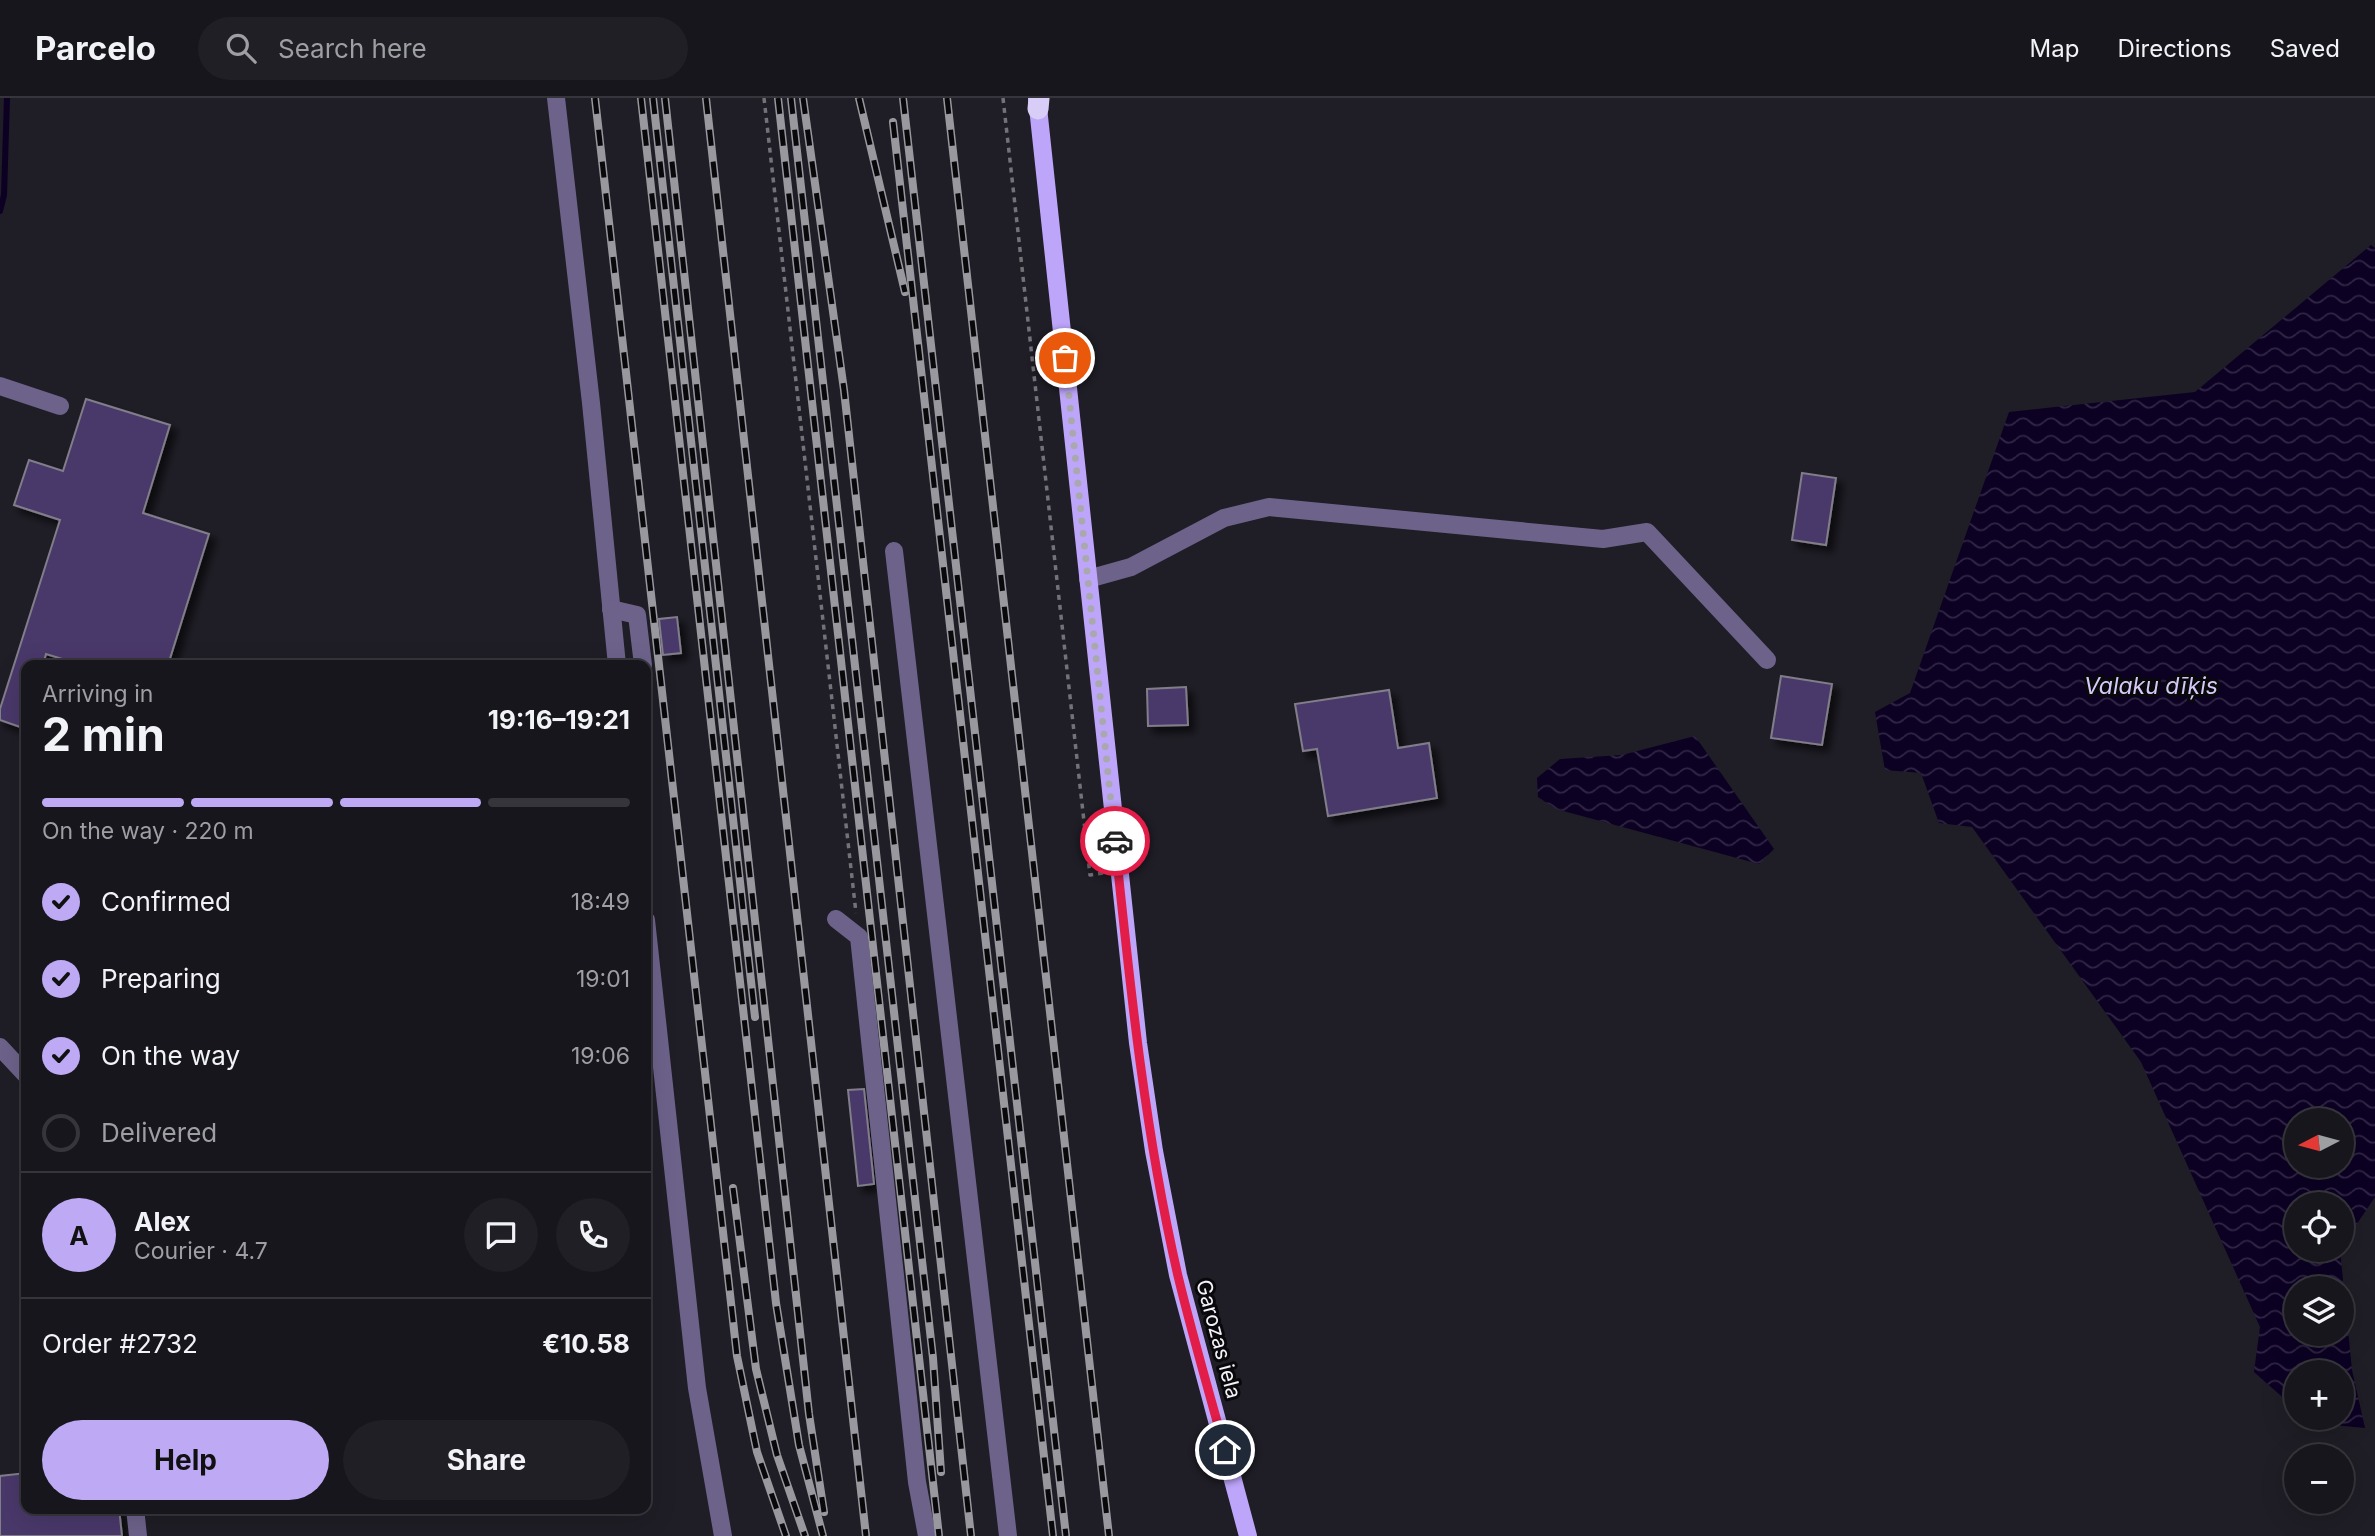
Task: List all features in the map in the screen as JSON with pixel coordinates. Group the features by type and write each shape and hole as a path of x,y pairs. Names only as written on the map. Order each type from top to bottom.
{"main road":[{"name":"Garozas iela","path":"1038,102 1138,1043 1154,1151 1178,1275 1248,1536"}],"street":[{"path":"556,98 616,660"},
{"path":"0,386 60,406"},
{"path":"1088,579 1131,567 1224,518 1269,507 1603,539 1647,532 1767,660"},
{"path":"894,551 1008,1536"},
{"path":"611,610 637,615 642,660"},
{"path":"836,919 859,937 916,1468 927,1536"},
{"path":"651,966 697,1388 723,1536"},
{"path":"0,1047 21,1070"},
{"path":"136,1514 138,1536"}],"path":[{"path":"764,98 859,937"},
{"path":"1003,98 1090,875"}],"water":[{"name":"Valaku dīķis","path":"2371,245 2375,248 2375,1197 2354,1228 2354,1192 2284,1192 2284,1262 2341,1262 2343,1276 2284,1276 2284,1346 2350,1346 2351,1360 2284,1360 2284,1398 2254,1372 2260,1327 2141,1062 1972,827 1939,823 1921,773 1885,770 1875,712 1910,693 2009,412 2195,392"},
{"path":"1695,736 1774,849 1759,864 1556,809 1538,797 1537,778 1560,759 1622,755"},
{"name":"Valaku dīķis","path":"2354,1379 2365,1428 2354,1427"}],"building":[{"path":"86,399 170,425 143,513 209,534 170,660 66,660 46,654 44,660 21,660 21,727 0,720 0,709 60,520 14,505 29,460 63,471"},
{"path":"1802,473 1836,478 1826,545 1792,540"},
{"path":"677,617 681,653 663,655 659,619"},
{"path":"1781,676 1832,684 1822,745 1771,738"},
{"path":"1186,687 1188,725 1148,726 1147,689"},
{"path":"1389,690 1398,748 1429,743 1437,798 1328,816 1317,749 1303,751 1295,704"},
{"path":"864,1089 874,1184 858,1186 848,1090"},
{"path":"21,1474 21,1514 120,1514 122,1536 0,1536 0,1476"}],"waterway":[{"path":"0,211 4,195 7,98"}],"railway":[{"path":"595,98 737,1356 757,1452 786,1536"},
{"path":"641,98 776,1303 799,1445 823,1536"},
{"path":"653,98 755,1017"},
{"path":"665,98 809,1414 824,1512"},
{"path":"706,98 866,1536"},
{"path":"778,98 939,1536"},
{"path":"791,98 933,1358 941,1472"},
{"path":"803,98 844,390 971,1536"},
{"path":"859,98 905,292"},
{"path":"903,98 1066,1536"},
{"path":"947,98 1109,1536"},
{"path":"893,122 1053,1536"},
{"path":"733,1188 756,1369 777,1455 805,1536"}],"way so far":[{"path":"1065,358 1115,841"}],"route":[{"path":"1115,841 1138,1043 1154,1151 1178,1275 1225,1450"}]}
